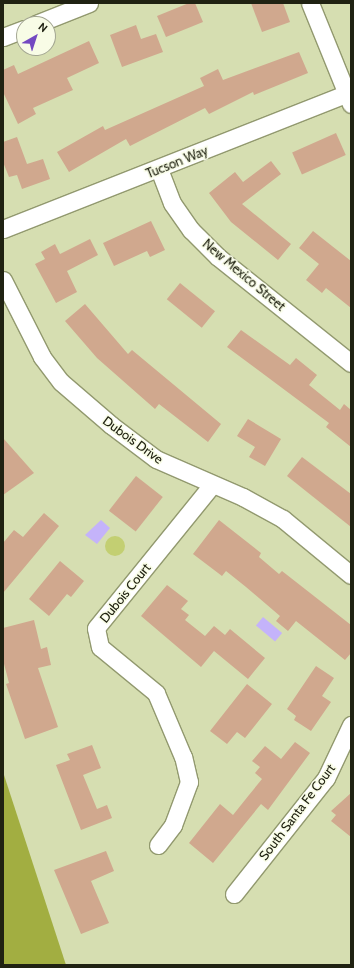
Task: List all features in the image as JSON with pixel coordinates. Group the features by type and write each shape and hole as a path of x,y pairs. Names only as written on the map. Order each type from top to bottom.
{"street":[{"path":"56,16 89,3"},
{"path":"310,3 349,97"},
{"path":"3,37 16,31"},
{"name":"Tucson Way","path":"3,229 349,97"},
{"name":"New Mexico Street","path":"159,169 172,203 190,230 218,257 351,363"},
{"name":"Dubois Drive","path":"3,280 42,357 62,382 156,459 211,486 243,497 283,519 351,575"},
{"name":"Dubois Court","path":"158,845 173,825 189,782 156,693 100,647 96,628 211,486"},
{"name":"South Santa Fe Court","path":"234,894 326,778 351,725"}],"green space":[{"path":"111,536 119,536 125,542 125,550 119,556 111,556 105,550 105,542"},
{"path":"3,772 66,965 3,965"}],"shaded area":[{"path":"101,520 110,528 97,544 85,535"},
{"path":"263,617 282,633 275,641 256,625"}],"building":[{"path":"189,3 195,3 203,22 166,37 157,16"},
{"path":"251,3 283,3 290,22 262,32"},
{"path":"136,25 141,39 156,34 163,52 122,67 110,35"},
{"path":"89,41 99,63 67,78 73,90 33,108 36,114 18,124 3,92 3,70 14,65 18,74"},
{"path":"299,52 308,73 254,95 253,92 209,114 205,108 130,146 126,139 69,172 57,152 103,126 105,130 204,86 200,78 218,69 223,80"},
{"path":"336,133 346,155 302,174 292,153"},
{"path":"17,137 27,164 43,159 50,179 22,189 17,175 9,177 3,162 3,142"},
{"path":"271,161 281,174 242,204 291,244 278,260 231,222 209,193 235,172 243,182"},
{"path":"151,221 165,250 150,257 147,251 114,266 103,243"},
{"path":"313,231 351,261 351,308 326,288 322,293 306,280 319,264 299,248"},
{"path":"90,239 98,255 67,271 77,292 56,303 35,264 45,259 41,252 55,244 60,254"},
{"path":"180,283 215,311 202,328 167,299"},
{"path":"85,304 128,354 132,350 221,424 208,442 159,404 155,409 97,358 65,321"},
{"path":"241,330 290,365 296,358 317,375 309,385 340,410 344,404 351,410 351,447 326,427 329,423 227,347"},
{"path":"248,419 281,439 265,466 249,457 255,447 237,436"},
{"path":"3,438 34,473 3,495"},
{"path":"302,457 351,494 351,527 287,476"},
{"path":"136,476 163,497 136,532 109,511"},
{"path":"44,513 59,526 3,593 3,543 14,530 23,537"},
{"path":"219,520 261,553 259,557 279,574 282,571 351,625 351,653 345,660 296,621 288,631 276,621 280,616 246,587 226,571 222,576 193,554"},
{"path":"60,561 84,581 71,597 67,594 49,616 29,599"},
{"path":"167,585 188,601 181,609 189,615 185,620 205,636 214,626 225,635 230,629 265,658 248,679 214,651 201,667 141,616"},
{"path":"34,620 41,649 47,647 51,665 38,668 58,727 25,739 6,684 9,683 3,660 3,628"},
{"path":"316,666 334,678 322,696 331,702 311,731 294,720 296,716 287,709"},
{"path":"247,684 272,704 245,738 237,732 227,744 210,731"},
{"path":"295,742 310,753 268,810 261,804 213,863 189,843 220,804 233,815 262,779 255,773 260,767 252,761 265,746 281,759"},
{"path":"92,745 101,768 83,775 97,809 107,805 112,818 81,830 56,765 70,760 67,754"},
{"path":"351,793 351,837 331,821 336,815 331,811"},
{"path":"106,851 114,871 91,881 109,923 81,934 54,870"}]}
